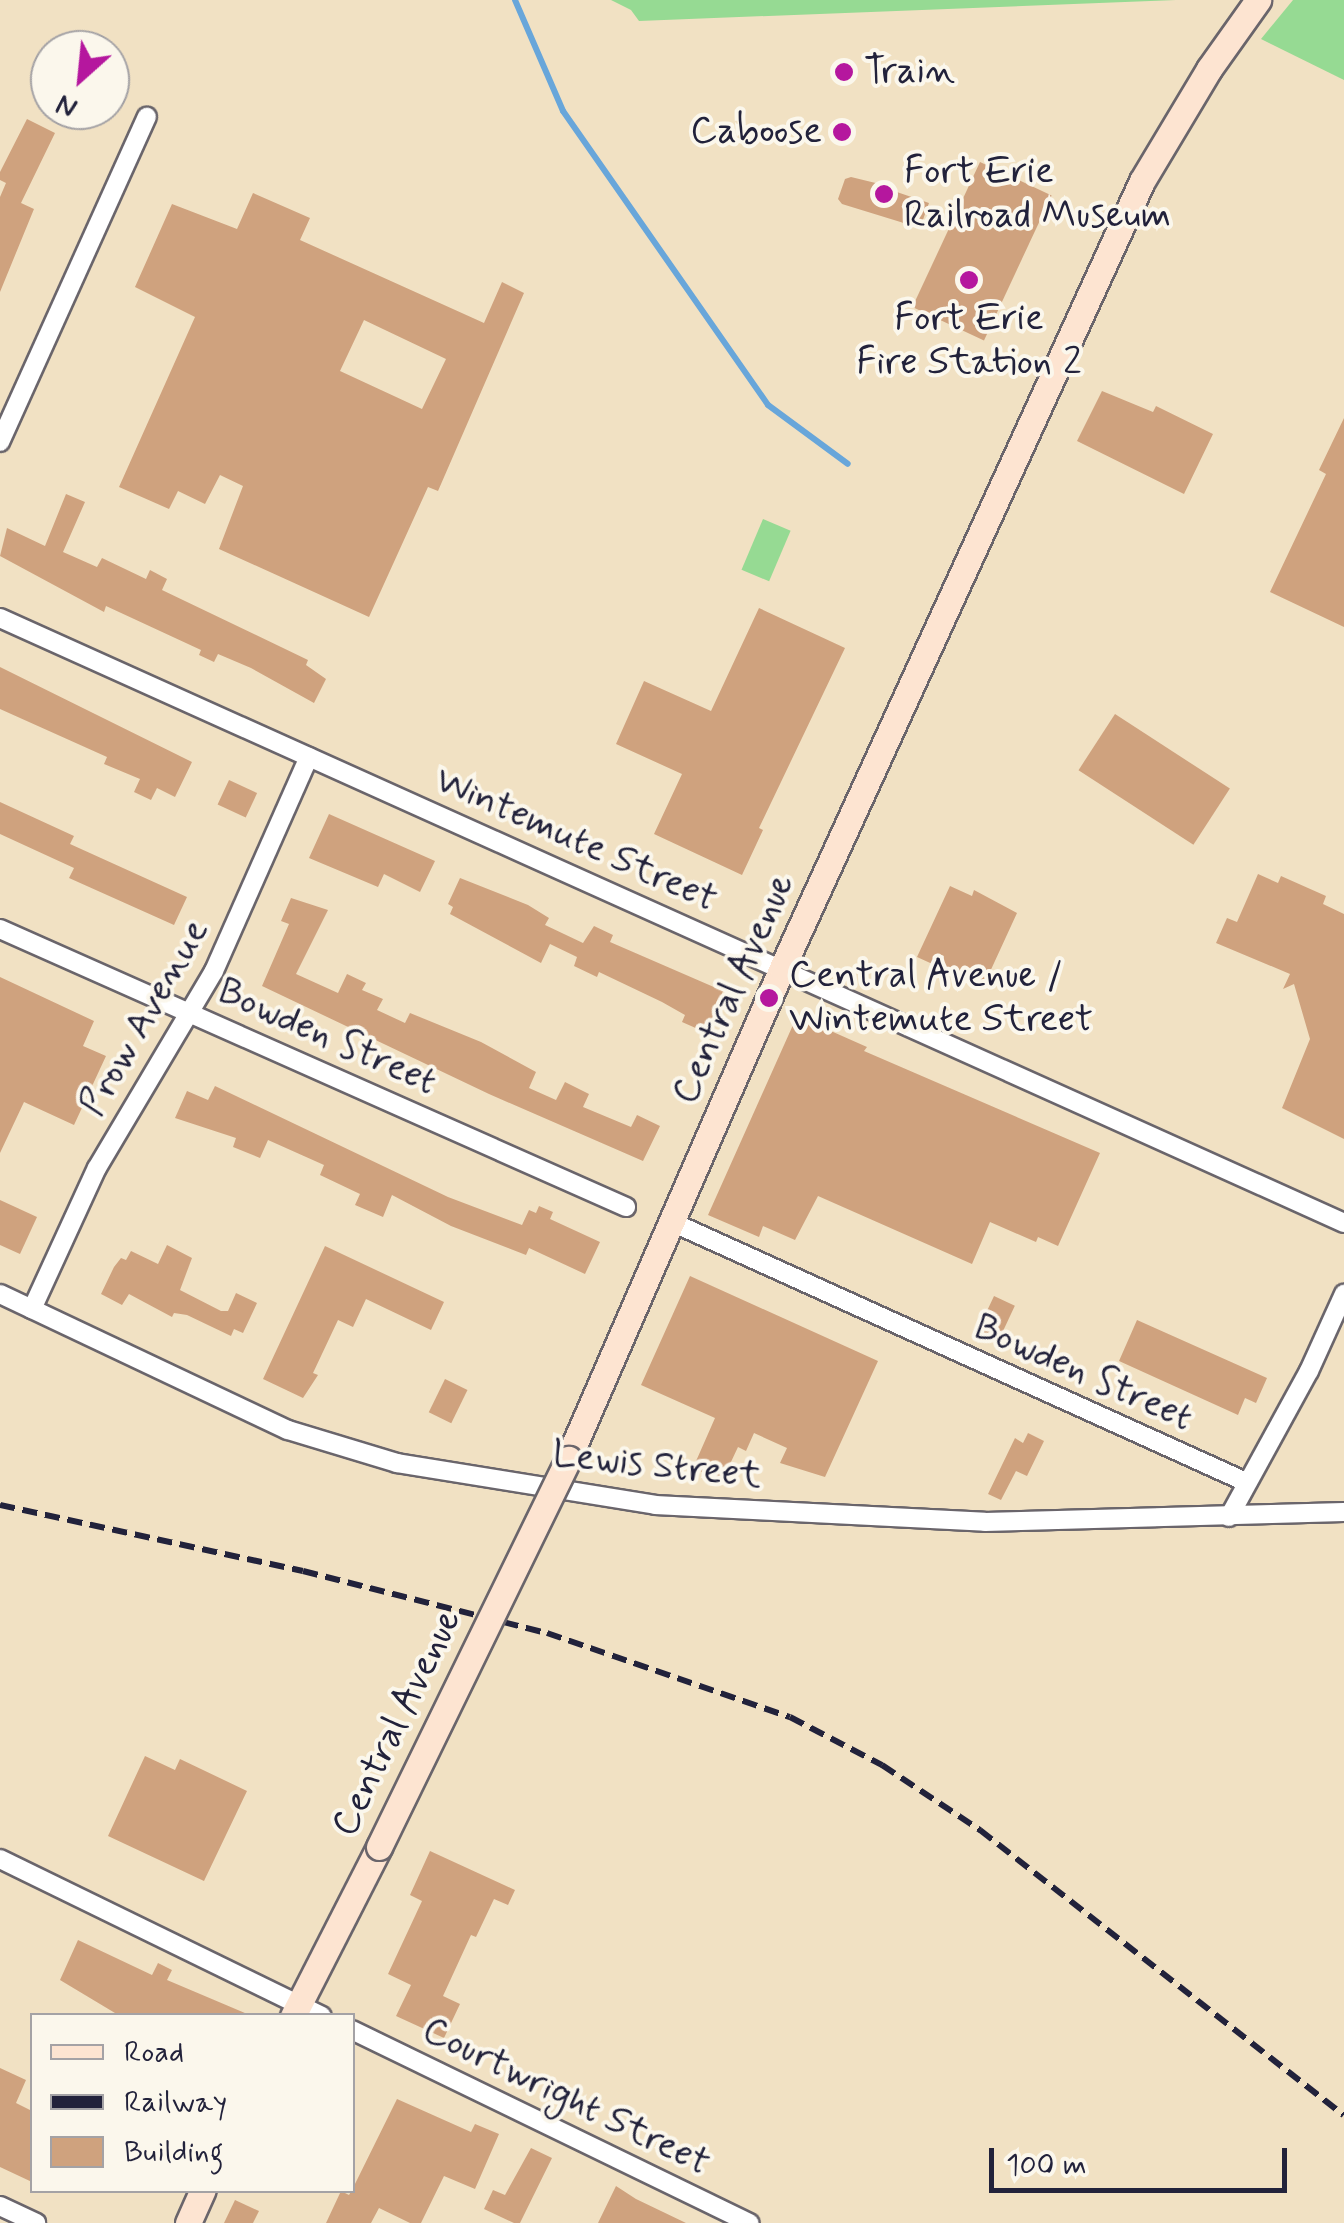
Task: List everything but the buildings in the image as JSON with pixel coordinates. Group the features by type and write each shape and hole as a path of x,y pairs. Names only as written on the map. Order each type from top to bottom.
{"main road":[{"name":"Central Avenue","path":"296,2010 568,1459 782,968 1150,164 1258,0"},
{"path":"188,2223 202,2193"}],"street":[{"path":"0,442 147,117"},
{"name":"Wintemute Street","path":"0,618 1344,1223"},
{"name":"Prow Avenue","path":"32,1308 97,1168 192,1012 309,757"},
{"name":"Bowden Street","path":"0,930 626,1207"},
{"name":"Bowden Street","path":"674,1223 1246,1482"},
{"name":"Lewis Street","path":"0,1294 288,1430 398,1463 674,1506 984,1522 1344,1512"},
{"path":"1228,1516 1309,1371 1344,1294"},
{"path":"0,1859 296,2010"},
{"name":"Courtwright Street","path":"355,2031 750,2223"},
{"path":"0,2206 36,2223"}],"green space":[{"path":"611,0 1176,0 639,21 631,10"},
{"path":"1293,0 1344,0 1344,80 1261,39"},
{"path":"763,519 791,531 769,581 742,570"}],"waterway":[{"path":"515,0 563,111 768,405 848,464"}],"railway":[{"path":"0,1505 303,1571 547,1633 790,1717 882,1765 980,1830 1344,2115"}],"place":[{"name":"Train","path":"844,72"},
{"name":"Caboose","path":"842,132"},
{"name":"Fort Erie Railroad Museum","path":"884,194"},
{"name":"Fort Erie Fire Station 2","path":"969,280"},
{"name":"Central Avenue / Wintemute Street","path":"769,998"}]}
